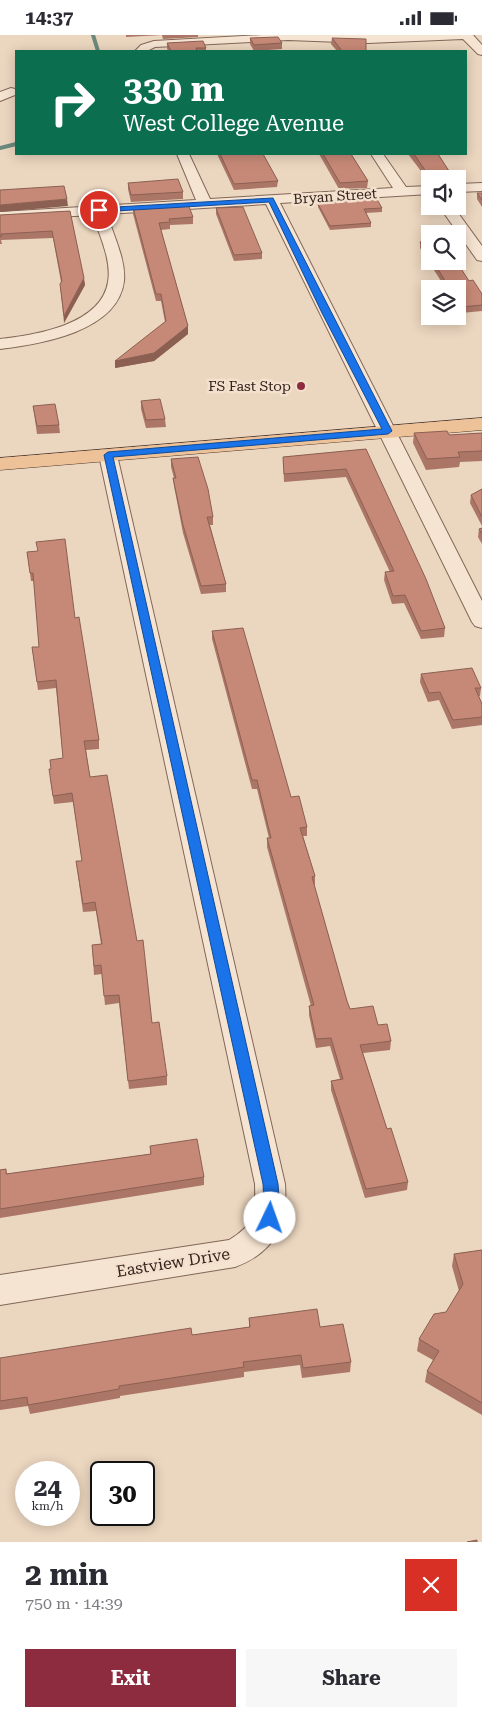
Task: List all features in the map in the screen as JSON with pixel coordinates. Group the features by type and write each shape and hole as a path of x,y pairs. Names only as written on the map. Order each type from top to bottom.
{"main road":[{"path":"0,464 482,424"}],"street":[{"path":"143,49 167,43 298,36 368,41 467,35 482,52"},
{"path":"298,36 307,50"},
{"path":"183,155 205,204"},
{"path":"377,155 402,192"},
{"path":"466,188 482,187"},
{"name":"Bryan Street","path":"0,217 421,191"},
{"path":"271,200 482,622"},
{"path":"0,344 58,333 83,323 98,313 108,301 114,291 116,273 99,210"},
{"path":"452,215 482,257"},
{"name":"Eastview Drive","path":"0,1289 235,1253 248,1246 262,1233 270,1218 272,1205 270,1184 108,455"}],"building":[{"path":"278,37 282,43 254,45 250,38"},
{"path":"332,38 366,39 366,50 341,50"},
{"path":"203,41 206,48 170,50 167,43"},
{"path":"220,155 264,155 278,181 234,184"},
{"path":"324,155 352,155 368,181 340,183"},
{"path":"415,155 439,155 448,170 425,170"},
{"path":"178,179 183,192 131,195 128,183"},
{"path":"64,186 67,199 0,205 0,190"},
{"path":"477,193 482,193 482,200"},
{"path":"375,196 382,208 364,209 371,223 330,226 318,204 349,201 346,197"},
{"path":"188,204 193,217 169,219 170,222 159,223 188,326 154,353 115,361 166,321 161,294 156,294 133,207"},
{"path":"243,207 262,253 234,255 216,208"},
{"path":"70,211 84,278 64,316 60,284 62,281 52,231 1,234 0,237 0,215"},
{"path":"438,270 462,270 469,281 473,280 482,294 482,305 466,307 466,280 445,280"},
{"path":"160,399 165,419 146,420 141,401"},
{"path":"55,404 59,425 37,426 33,406"},
{"path":"447,431 449,435 482,433 482,451 458,452 460,457 427,459 414,433"},
{"path":"366,449 426,579 445,628 421,631 405,595 393,596 385,572 394,571 346,469 284,474 283,457"},
{"path":"198,457 208,489 213,517 207,517 226,584 201,586 183,525 173,478 176,478 171,459"},
{"path":"482,489 482,517 471,495"},
{"path":"65,539 75,618 79,617 99,740 84,741 90,777 107,775 137,941 143,940 152,1023 159,1022 167,1076 128,1081 119,995 104,996 101,965 94,966 92,945 102,944 95,902 83,904 76,861 82,861 72,793 53,796 49,769 51,769 50,760 63,758 56,680 37,682 32,647 39,647 33,573 30,573 27,552 38,551 36,542"},
{"path":"243,628 291,797 299,796 307,827 300,828 315,876 312,877 347,1001 350,1009 373,1006 378,1025 387,1024 391,1041 360,1045 387,1129 391,1128 408,1182 366,1189 331,1081 343,1079 331,1038 316,1039 309,1006 314,1005 267,838 271,838 257,780 252,780 212,631"},
{"path":"472,668 481,688 475,688 482,704 482,717 453,720 440,692 429,693 421,674"},
{"path":"197,1139 204,1177 0,1209 0,1170 6,1169 6,1174 151,1154 150,1146"},
{"path":"482,1250 482,1403 427,1371 439,1351 419,1339 434,1314 446,1312 463,1284 454,1254"},
{"path":"317,1309 320,1327 343,1324 351,1362 303,1368 301,1355 243,1362 244,1367 119,1386 119,1389 28,1405 27,1397 0,1401 0,1358 191,1328 192,1335 250,1327 249,1318"}],"waterway":[{"path":"93,35 98,50"},
{"path":"0,148 15,144"}],"place":[{"name":"FS Fast Stop","path":"301,386"}],"route":[{"path":"99,210 271,200 326,313 388,431 108,455 270,1184 272,1205 270,1218"}]}
